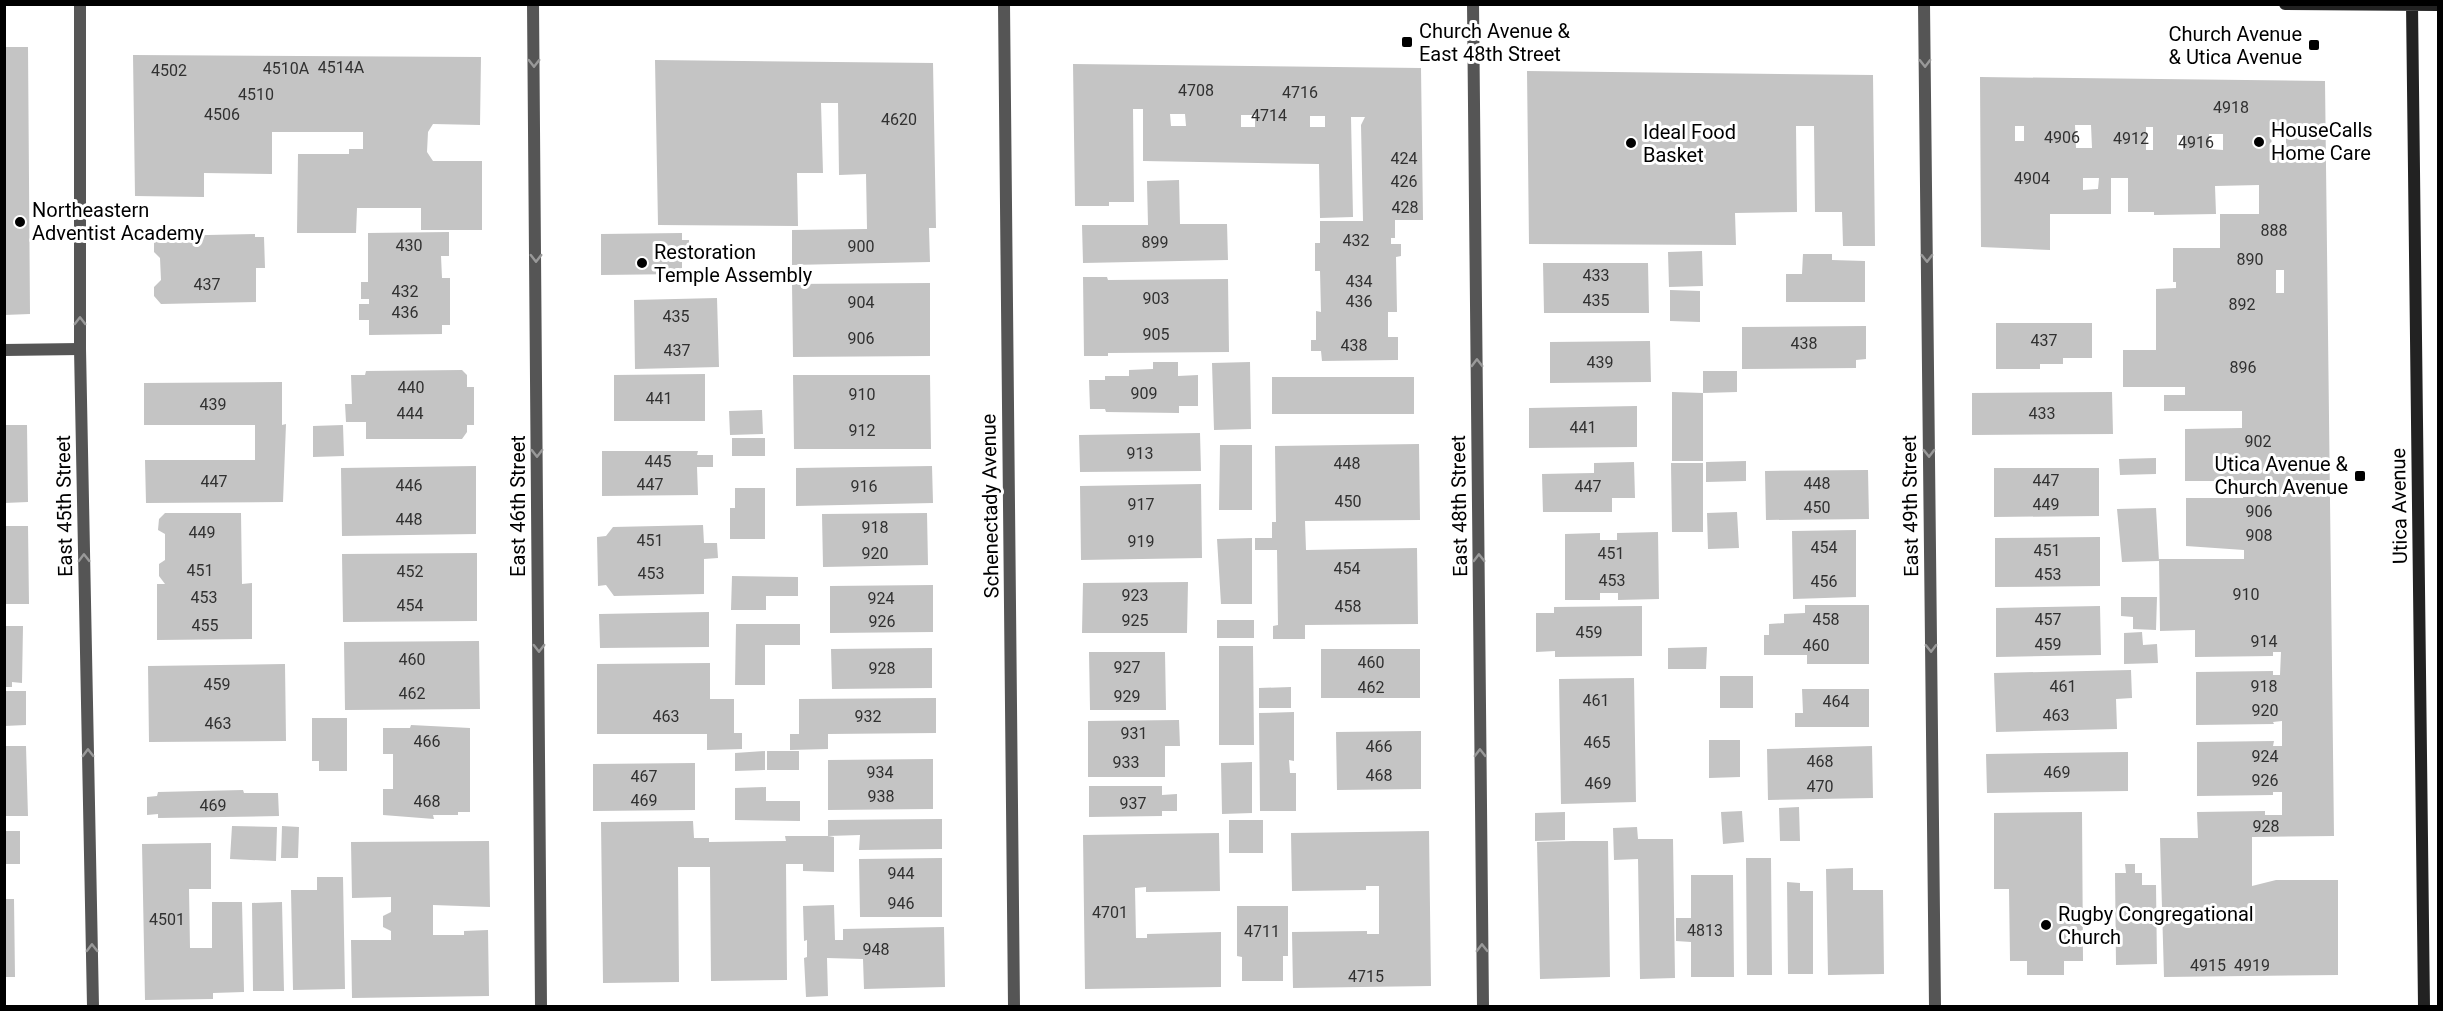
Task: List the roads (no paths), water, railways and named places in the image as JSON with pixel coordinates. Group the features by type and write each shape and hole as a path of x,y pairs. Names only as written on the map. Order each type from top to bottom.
{"main road":[{"path":"2285,4 2439,5"},
{"name":"Utica Avenue","path":"2412,5 2424,1006"}],"street":[{"name":"East 45th Street","path":"80,4 81,349 93,1006"},
{"name":"East 46th Street","path":"534,4 542,1006"},
{"name":"Schenectady Avenue","path":"1004,4 1014,1006"},
{"name":"East 48th Street","path":"1473,4 1483,1006"},
{"name":"East 49th Street","path":"1924,4 1935,1006"},
{"path":"4,350 81,349"}],"place":[{"name":"Church Avenue & East 48th Street","path":"1407,42"},
{"name":"Church Avenue & Utica Avenue","path":"2314,45"},
{"name":"HouseCalls Home Care","path":"2259,142"},
{"name":"Ideal Food Basket","path":"1631,143"},
{"name":"Northeastern Adventist Academy","path":"20,222"},
{"name":"Restoration Temple Assembly","path":"642,263"},
{"name":"Utica Avenue & Church Avenue","path":"2360,476"},
{"name":"Rugby Congregational Church","path":"2046,925"}]}
